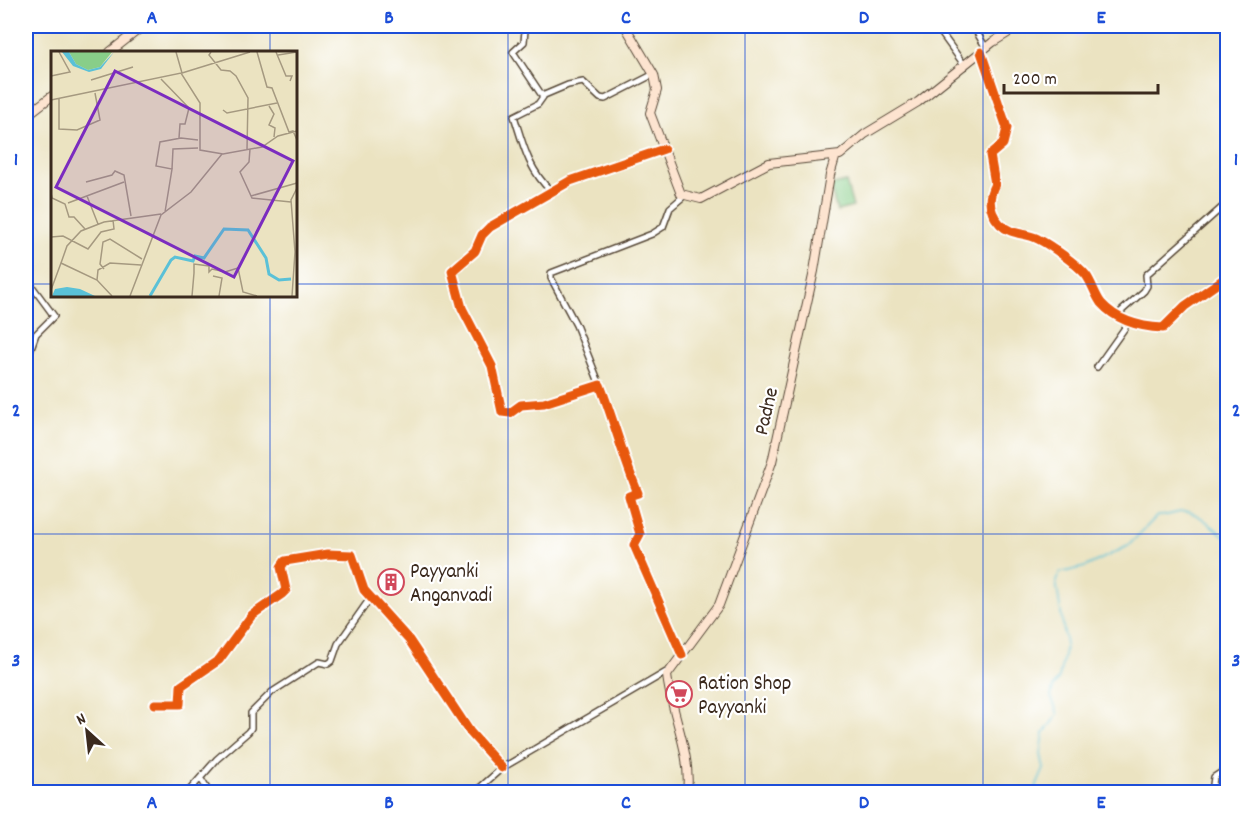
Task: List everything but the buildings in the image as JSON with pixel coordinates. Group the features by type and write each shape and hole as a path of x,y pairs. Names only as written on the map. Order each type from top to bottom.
{"main road":[{"path":"111,51 143,26"},
{"path":"625,26 654,74 657,90 650,113 681,194 701,199 769,163 836,158 866,134 918,102 983,50 1018,26"},
{"path":"26,116 51,97"},
{"name":"Padne","path":"668,671 719,605 772,462 800,341 830,175 836,158"},
{"path":"668,671 668,681 688,780 687,792"}],"street":[{"path":"530,26 525,30 524,42 513,52 542,96"},
{"path":"936,26 965,66"},
{"path":"973,26 983,50 1007,128 1003,144 990,155 995,184 989,193 992,211 1001,225 1011,233 1037,238 1078,268 1086,275 1101,302 1116,315 1129,322 1163,328 1185,306 1227,276"},
{"path":"551,191 532,167 518,136 519,127 514,116 538,104 542,96 568,85 583,82 600,98 605,99 654,74"},
{"path":"600,385 544,404 521,405 510,413 502,412 492,366 462,308 452,271 475,251 482,235 490,227 551,191 570,181 664,149"},
{"path":"682,655 634,545 640,534 629,496 638,493 622,454 620,437 576,325 556,289 551,273 652,234 663,226 670,208 685,195"},
{"path":"1116,315 1148,286 1146,274 1227,202"},
{"path":"26,278 54,316 36,334 26,362"},
{"path":"1097,367 1129,322"},
{"path":"155,704 180,704 181,686 219,660 252,615 286,590 281,567 285,561 328,554 352,555 361,584 409,640 470,732 502,768"},
{"path":"188,792 217,759 252,728 251,713 272,692 319,662 328,664 332,661 338,644 371,597"},
{"path":"475,792 502,768 668,671"},
{"path":"1212,792 1214,777 1227,768"},
{"path":"201,778 209,792"}],"shaded area":[{"path":"1066,26 1090,26 1078,38"}],"green space":[{"path":"846,182 853,207 837,211 830,186"}],"waterway":[{"path":"1034,792 1044,769 1041,754 1044,733 1058,714 1051,697 1053,687 1059,678 1066,645 1056,581 1060,573 1085,567 1128,546 1157,516 1188,512 1206,521 1228,538"}],"cycle path":[{"path":"981,52 1007,128 1003,144 990,155 995,184 990,204 1000,224 1014,232 1038,239 1063,255 1086,275 1099,300 1107,309 1122,319 1137,324 1163,328 1185,306 1228,276"},
{"path":"664,149 570,181 490,227 482,235 475,251 452,271 462,308 492,366 502,412 510,413 521,405 544,403 600,385 638,493 629,496 640,534 634,545 682,655"},
{"path":"155,704 180,704 181,686 219,660 252,615 286,590 281,567 285,561 328,554 352,555 364,590 409,640 470,732 502,768"}],"place":[{"name":"Payyanki Anganvadi","path":"391,582"},
{"name":"Ration Shop Payyanki","path":"679,694"}]}
